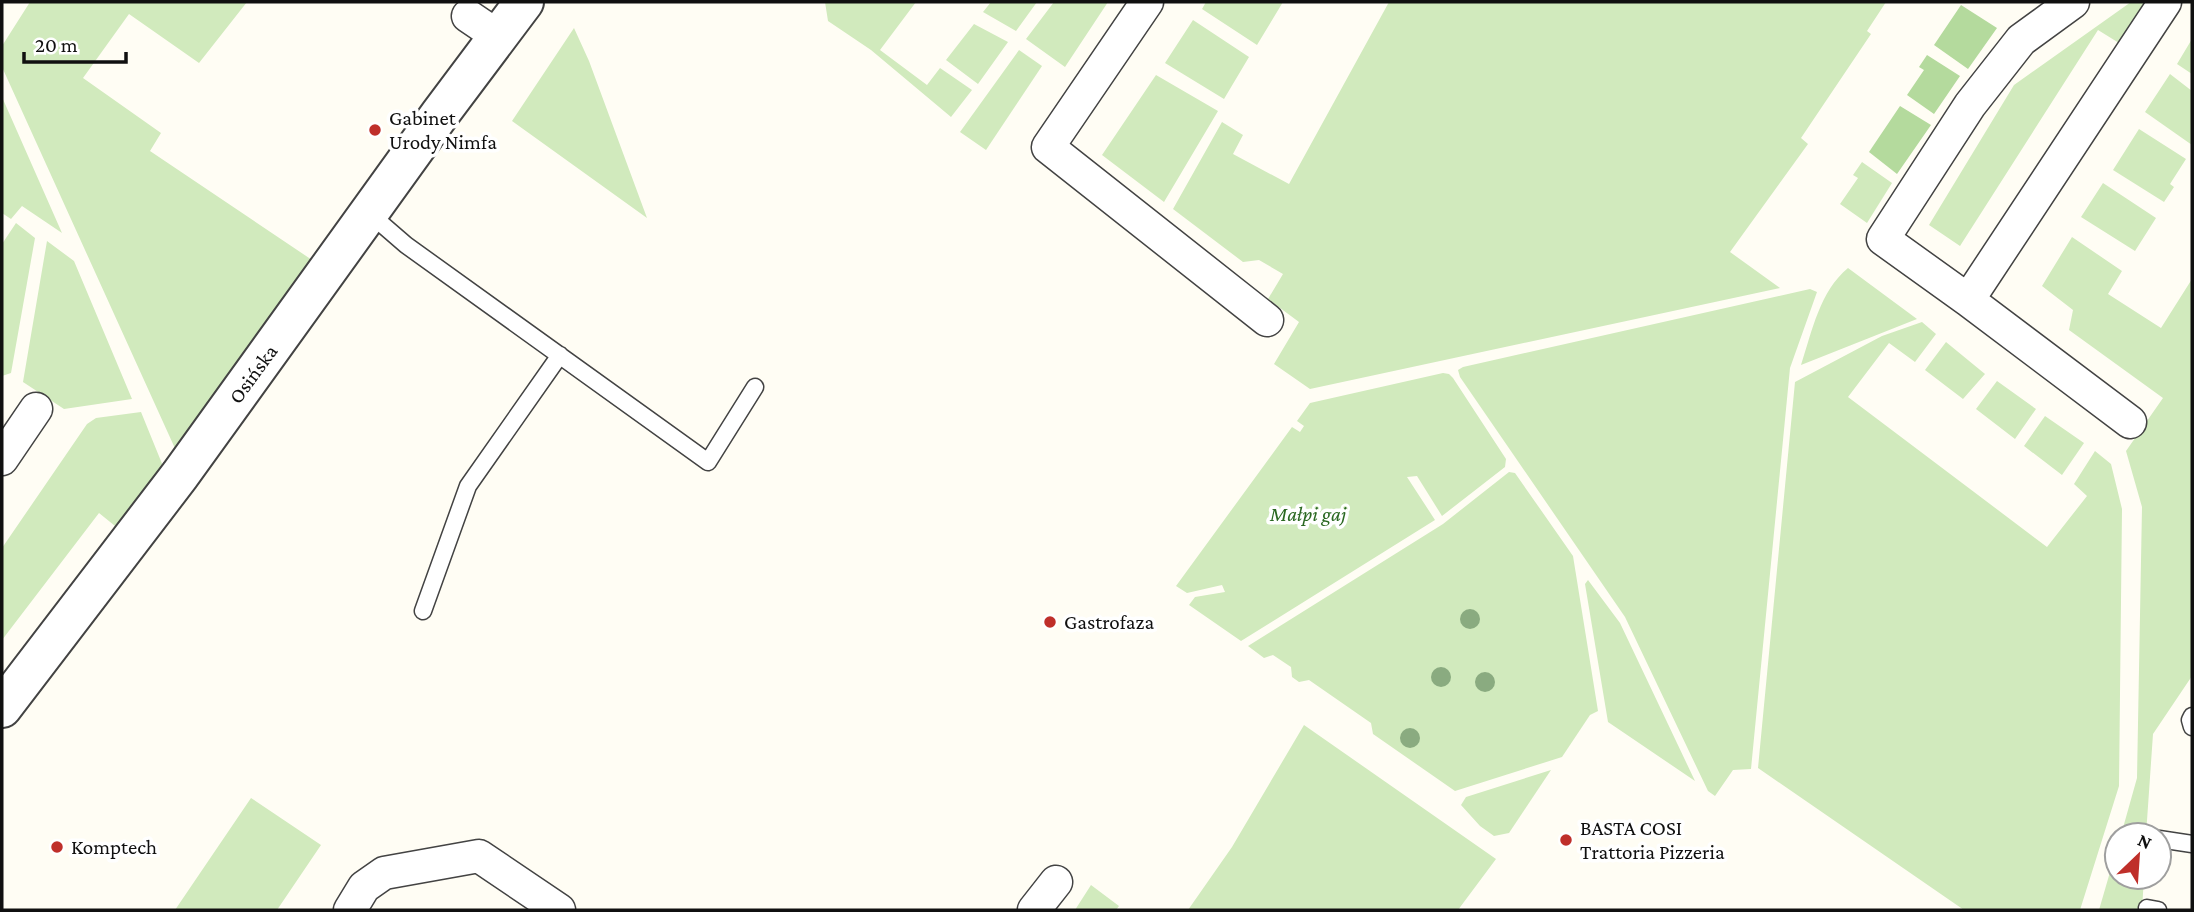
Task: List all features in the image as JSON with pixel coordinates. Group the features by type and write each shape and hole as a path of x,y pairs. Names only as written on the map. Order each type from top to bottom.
{"street":[{"name":"Osińska","path":"2,708 180,475 524,2"},
{"path":"1147,2 1048,148 1267,320"},
{"path":"2073,2 2021,40 1970,105 1883,239 2130,422"},
{"path":"1968,300 2165,2"},
{"path":"468,16 499,37"},
{"path":"2,459 36,409"},
{"path":"350,910 364,887 384,873 479,856 559,910"},
{"path":"1034,910 1056,882"}],"lane":[{"path":"369,213 406,245 708,462 755,387"},
{"path":"423,611 468,486 560,355"},
{"path":"2192,716 2192,727"},
{"path":"2173,841 2192,844"}],"green space":[{"path":"30,2 247,2 199,63 129,14 83,78 161,133 150,151 318,264 178,455 2,67 2,46"},
{"path":"825,2 916,2 880,50 927,85 940,68 972,90 951,117 871,50 828,21"},
{"path":"991,2 1037,2 1016,31 983,12"},
{"path":"1054,2 1108,2 1065,67 1026,39"},
{"path":"1206,2 1283,2 1257,45 1202,9"},
{"path":"1389,2 1886,2 1867,31 1871,34 1801,138 1808,144 1730,252 1780,288 1310,389 1274,364 1299,322 1268,299 1283,274 1259,260 1243,262 1173,209 1222,122 1243,135 1233,154 1289,184"},
{"path":"2131,2 2147,2 2119,43 2098,30 1960,246 1929,225 2014,85"},
{"path":"1961,5 1997,28 1968,69 1934,45"},
{"path":"1193,20 1249,57 1224,99 1165,63"},
{"path":"974,24 1008,42 978,84 946,60"},
{"path":"574,28 589,61 647,218 512,121"},
{"path":"2192,39 2192,74 2177,64"},
{"path":"1019,50 1042,66 986,150 960,132"},
{"path":"1927,55 1960,76 1934,114 1907,95 1924,70 1919,67"},
{"path":"2170,74 2192,91 2192,145 2145,112"},
{"path":"1156,75 1218,111 1164,202 1102,155"},
{"path":"2,97 62,233 22,206 11,219 2,213"},
{"path":"1900,106 1931,125 1897,174 1869,152"},
{"path":"2139,129 2186,159 2170,184 2174,187 2164,202 2113,170"},
{"path":"1862,162 1892,183 1867,223 1840,204 1858,178 1853,175"},
{"path":"2103,183 2156,218 2135,251 2081,217"},
{"path":"16,223 35,238 11,373 2,376 2,244"},
{"path":"2072,237 2122,271 2108,294 2161,328 2192,279 2192,676 2153,734 2147,821 2125,821 2137,778 2142,507 2126,451 2163,398 2069,330 2073,310 2042,286"},
{"path":"47,241 74,261 132,399 64,409 23,382"},
{"path":"1848,268 1917,319 1801,365 1824,300 1838,277"},
{"path":"1810,289 1817,292 1790,368 1751,769 1733,770 1715,796 1708,791 1625,617 1460,377 1458,370"},
{"path":"1922,322 1936,334 1915,362 1889,343 1848,397 2047,547 2087,496 2074,484 2095,451 2111,464 2122,509 2119,786 2108,821 2103,821 2103,837 2080,910 1964,910 1758,768 1795,382 1882,336"},
{"path":"1946,342 1985,374 1963,399 1925,370"},
{"name":"Małpi gaj","path":"1443,373 1453,378 1506,459 1505,467 1442,516 1417,476 1407,477 1435,520 1241,641 1189,605 1195,597 1225,592 1222,585 1187,593 1176,586 1292,427 1300,432 1304,426 1297,421 1310,403"},
{"path":"1997,381 2036,409 2015,439 1976,409"},
{"path":"141,412 165,471 120,530 99,513 2,640 2,548 87,424 96,418"},
{"path":"2045,416 2084,443 2062,475 2024,446"},
{"path":"1509,472 1515,473 1573,556 1598,711 1590,715 1562,757 1455,791 1373,734 1371,723 1309,680 1299,682 1292,677 1291,667 1273,655 1264,658 1248,646 1443,524"},
{"path":"1588,580 1620,623 1695,781 1608,722 1585,584"},
{"path":"1304,725 1496,859 1458,910 1188,910 1232,847"},
{"path":"1551,770 1509,833 1494,836 1480,826 1461,805 1466,797"},
{"path":"251,798 321,845 277,910 175,910"},
{"path":"1091,885 1119,906 1116,910 1075,910"},
{"path":"2105,891 2143,891 2142,910 2099,910"}],"place":[{"name":"Gabinet Urody Nimfa","path":"375,130"},
{"name":"Gastrofaza","path":"1050,622"},
{"name":"BASTA COSI Trattoria Pizzeria","path":"1566,840"},
{"name":"Komptech","path":"57,847"}]}
